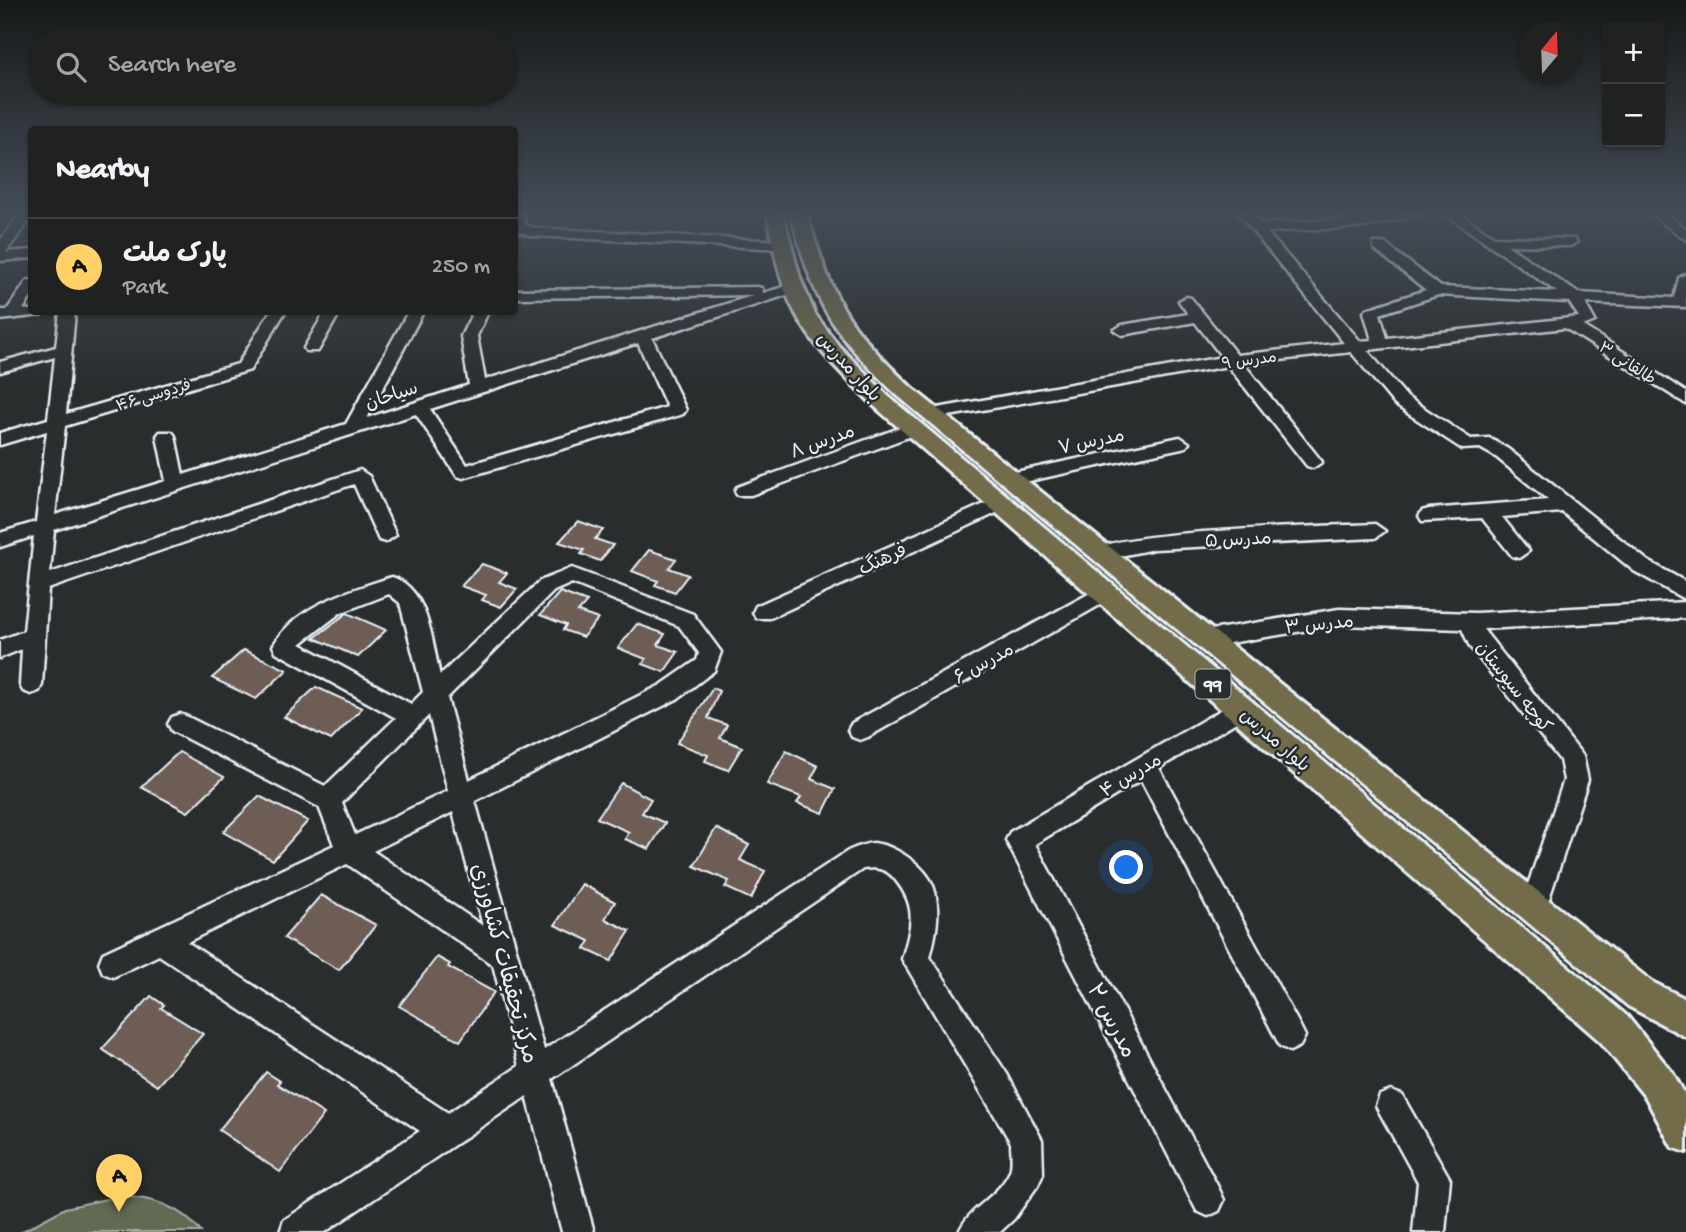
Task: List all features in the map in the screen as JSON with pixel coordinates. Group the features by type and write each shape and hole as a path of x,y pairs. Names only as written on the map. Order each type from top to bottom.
{"main road":[{"name":"بلوار مدرس","path":"790,271 805,314 823,340 881,401 923,421"},
{"name":"بلوار مدرس","path":"817,271 831,308 923,421 1006,491 1105,593 1614,1029 1659,1085 1686,1133"},
{"name":"بلوار مدرس","path":"1006,491 1101,552 1640,994 1686,1019"},
{"path":"1383,830 1410,808"}],"street":[{"path":"1293,271 1356,346 1368,365 1401,401 1468,445 1483,442 1502,453 1641,566 1686,592"},
{"path":"1412,271 1437,291"},
{"path":"1536,271 1572,296 1585,312 1587,321 1569,324"},
{"path":"1381,343 1372,313 1437,291 1684,303 1686,278"},
{"name":"سیاحان","path":"0,540 643,336 755,296 794,287"},
{"path":"6,315 28,289"},
{"path":"518,294 755,296"},
{"path":"1186,301 1312,462"},
{"path":"6,315 28,313"},
{"path":"31,685 33,636 59,422 68,315"},
{"name":"فردوسی ۴۶","path":"0,439 244,367 275,315"},
{"path":"312,348 330,315"},
{"path":"352,429 413,315"},
{"path":"478,388 469,336 479,315"},
{"path":"1122,331 1199,317"},
{"name":"مدرس ۹","path":"923,421 1233,360 1569,324"},
{"name":"طالقانی ۳","path":"1569,324 1686,399"},
{"path":"420,407 463,472 677,410 643,336"},
{"path":"0,367 65,349"},
{"name":"مدرس ۸","path":"744,491 923,421"},
{"path":"166,436 176,484"},
{"name":"مدرس ۷","path":"1006,491 1180,443"},
{"path":"39,584 360,476 386,535"},
{"name":"فرهنگ","path":"763,612 1006,491"},
{"path":"1429,516 1565,505"},
{"path":"1487,511 1520,551"},
{"name":"مدرس ۵","path":"1101,552 1154,542 1375,531"},
{"path":"113,963 462,796 669,692 706,665 710,652 686,620 572,575 547,586 434,693 328,800"},
{"name":"مرکز تحقیقات کشاورزی","path":"412,716 284,646 326,608 392,585 409,599 578,1232"},
{"name":"مدرس ۶","path":"860,730 1105,593"},
{"name":"کوچه سیوستان","path":"1533,908 1576,780 1571,756 1478,641 1472,631 1476,621 1686,610"},
{"name":"مدرس ۳","path":"1206,639 1339,617 1476,621"},
{"path":"0,649 33,636"},
{"name":"مدرس ۴","path":"1018,840 1240,708"},
{"path":"180,724 328,800 349,850 505,957"},
{"path":"1145,765 1290,1036"},
{"name":"مدرس ۲","path":"1018,840 1208,1200"},
{"path":"296,1232 856,859 873,855 897,863 922,891 924,930 916,958 996,1085 1026,1140 1027,1174 1003,1208 975,1232"},
{"path":"160,940 447,1131"},
{"path":"1391,1107 1434,1179 1429,1232"}],"green space":[{"path":"120,1196 165,1205 184,1216 201,1232 21,1232 65,1208"}],"building":[{"path":"578,521 603,530 595,539 613,545 600,561 581,554 584,550 559,542"},
{"path":"649,550 676,559 669,568 688,575 675,592 655,585 658,581 632,571"},
{"path":"482,564 507,573 499,582 517,589 501,607 482,600 486,595 461,586"},
{"path":"560,592 587,602 578,612 598,619 583,637 563,630 566,625 540,615"},
{"path":"347,613 386,630 358,657 314,638"},
{"path":"637,624 665,634 658,645 678,652 664,672 643,664 646,659 618,648"},
{"path":"244,650 287,670 256,699 212,678"},
{"path":"316,687 362,708 331,740 284,717"},
{"path":"713,688 719,691 708,718 727,725 720,738 742,747 728,770 705,761 708,755 677,743"},
{"path":"786,751 818,766 811,779 835,789 823,813 797,803 801,797 767,784"},
{"path":"179,752 224,777 188,812 141,787"},
{"path":"621,783 651,799 642,813 665,823 649,849 625,839 629,832 597,818"},
{"path":"259,796 308,821 273,860 223,832"},
{"path":"716,828 749,845 740,860 765,871 751,899 725,887 729,881 694,866"},
{"path":"582,884 615,902 605,919 630,931 611,961 585,949 590,941 555,925"},
{"path":"321,895 376,925 339,970 284,938"},
{"path":"437,957 450,964 448,967 494,992 460,1041 399,1006"},
{"path":"151,996 164,1005 161,1008 203,1034 157,1086 102,1049"},
{"path":"266,1072 280,1081 277,1084 324,1114 280,1172 219,1130"}],"place":[{"name":"پارک ملت","path":"119,1212"}]}
